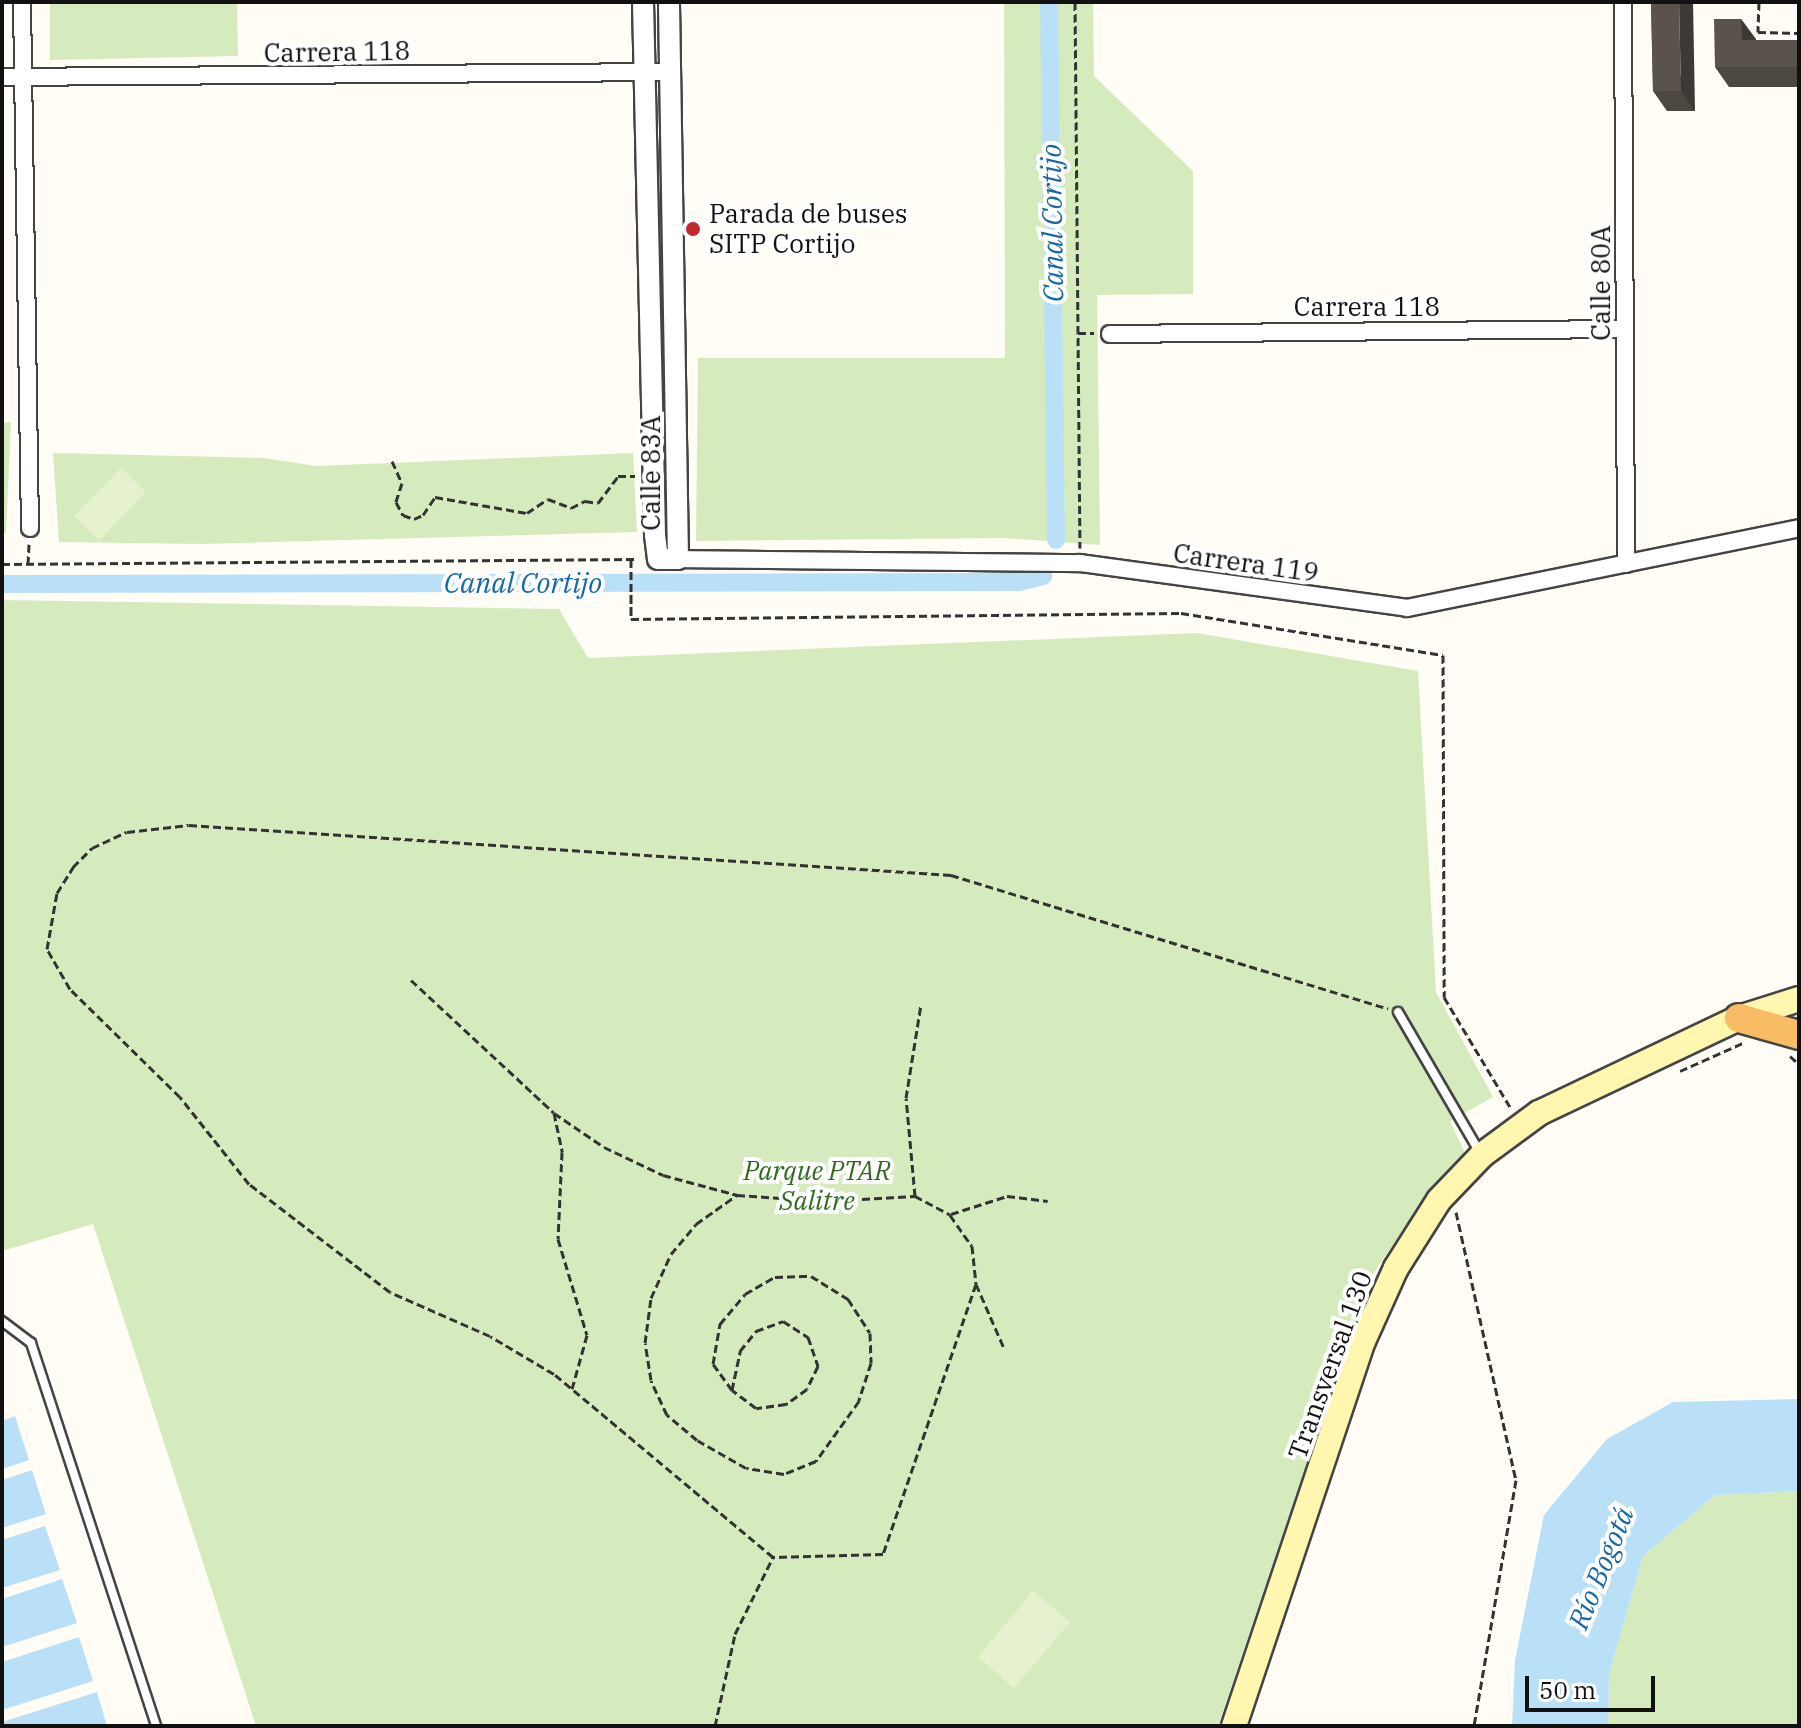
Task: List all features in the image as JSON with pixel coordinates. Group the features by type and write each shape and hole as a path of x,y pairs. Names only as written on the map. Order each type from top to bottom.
{"highway":[{"path":"1744,1029 1794,1046"}],"main road":[{"name":"Transversal 130","path":"1234,1726 1374,1317 1416,1232 1482,1155 1520,1125 1744,1029 1799,999"}],"street":[{"path":"22,2 30,528"},
{"name":"Calle 83A","path":"643,2 653,477 658,559 678,559 669,2"},
{"name":"Calle 80A","path":"1623,2 1626,564"},
{"name":"Carrera 118","path":"2,77 672,72"},
{"name":"Carrera 118","path":"1110,334 1625,329"},
{"name":"Carrera 119","path":"678,559 1080,563 1407,608 1799,528"}],"lane":[{"path":"1398,1012 1482,1155"},
{"path":"2,1321 31,1343 156,1726"}],"path":[{"path":"1075,2 1080,563"},
{"path":"1759,2 1758,32 1799,33"},
{"path":"392,461 402,483 396,502 403,515 414,519 421,518 435,497 527,513 548,499 571,508 585,501 598,503 621,475 653,477"},
{"path":"2,564 631,559 631,619 1181,613 1443,655 1444,997 1520,1125"},
{"path":"976,1284 883,1554 773,1557 572,1389 490,1336 390,1292 302,1229 249,1184 180,1097 70,989 47,949 48,922 57,893 92,848 127,832 189,825 951,875 1398,1012"},
{"path":"411,980 554,1113 604,1147 663,1175 737,1195 826,1201 915,1196 950,1215 972,1246 976,1284 1004,1348"},
{"path":"915,1196 906,1098 921,1004"},
{"path":"1676,1072 1744,1029"},
{"path":"1794,1046 1799,1064"},
{"path":"554,1113 562,1152 558,1239 587,1335 572,1389"},
{"path":"732,1390 740,1351 756,1331 783,1321 808,1337 818,1366 807,1389 786,1404 756,1408 732,1390 713,1364 720,1324 745,1294 775,1277 811,1276 848,1299 870,1333 871,1363 859,1401 837,1436 816,1461 784,1474 746,1468 697,1440 667,1415 651,1380 645,1343 651,1298 679,1244 696,1224 737,1195"},
{"path":"950,1215 1007,1196 1048,1201"},
{"path":"1447,1223 1464,1202"},
{"path":"1456,1212 1516,1480 1474,1726"},
{"path":"715,1726 735,1634 773,1557"}],"green space":[{"path":"50,2 237,2 238,56 50,60"},
{"path":"1004,2 1093,2 1094,76 1193,171 1193,294 1097,295 1100,545 1006,538 696,541 698,358 1005,358"},
{"path":"11,422 6,533 2,533 2,423"},
{"path":"53,453 263,458 317,466 633,453 637,532 202,544 59,542"},
{"path":"121,468 146,492 99,540 74,516"},
{"name":"Parque PTAR Salitre","path":"2,600 559,609 588,658 1197,633 1418,671 1436,992 1493,1097 1450,1121 1465,1153 1419,1206 1369,1280 1218,1726 256,1726 93,1224 2,1251"},
{"path":"1799,1491 1799,1726 1608,1726 1609,1674 1643,1556 1715,1495"},
{"path":"1033,1591 1070,1622 1014,1688 978,1657"}],"water":[{"name":"Río Bogotá","path":"1799,1399 1799,1491 1715,1495 1643,1556 1609,1674 1608,1726 1512,1726 1515,1660 1544,1515 1607,1439 1673,1402"},
{"path":"15,1416 29,1460 2,1469 2,1421"},
{"path":"32,1470 46,1514 2,1528 2,1480"},
{"path":"45,1526 60,1570 2,1588 2,1540"},
{"path":"62,1579 77,1623 2,1647 2,1599"},
{"path":"79,1637 93,1681 2,1710 2,1662"},
{"path":"97,1692 107,1726 2,1726 2,1722"}],"building":[{"path":"1651,2 1679,2 1681,91 1653,91"},
{"path":"1714,19 1741,19 1742,40 1799,40 1799,67 1715,67"}],"waterway":[{"name":"Canal Cortijo","path":"1049,2 1056,540"},
{"name":"Canal Cortijo","path":"2,584 1019,582 1043,576"}],"place":[{"name":"Parada de buses SITP Cortijo","path":"693,229"}]}
